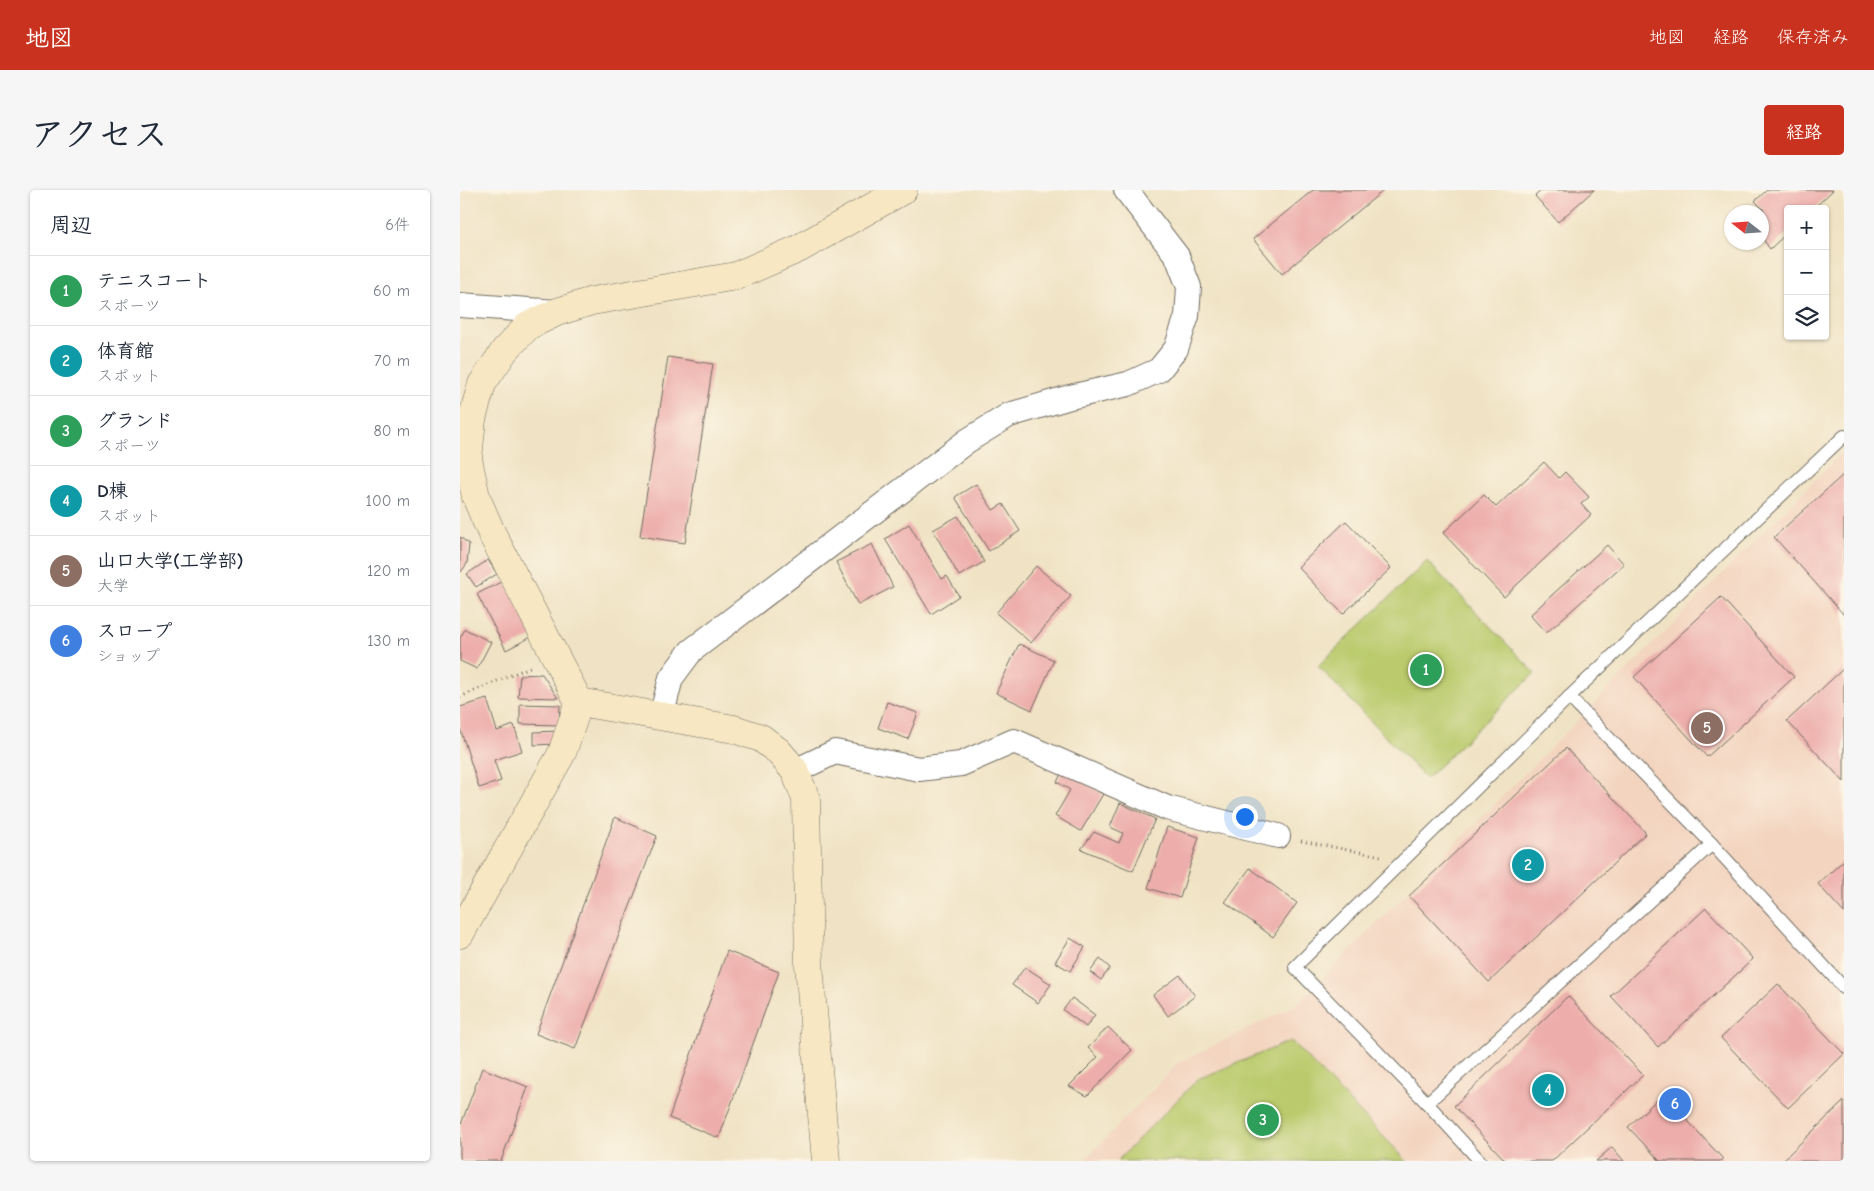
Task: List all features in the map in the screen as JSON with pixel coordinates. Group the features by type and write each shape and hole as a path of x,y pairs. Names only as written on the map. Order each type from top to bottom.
{"street":[{"path":"460,934 562,752 579,702 491,532 476,497 464,460 472,419 482,384 505,350 528,326 556,312 592,301 736,276 798,249 903,190"},
{"path":"661,716 671,678 691,651 967,441 1009,416 1070,397 1128,384 1159,370 1176,348 1179,340 1187,316 1189,287 1177,256 1126,190"},
{"path":"460,304 556,312"},
{"path":"579,702 734,729 761,738 778,751 796,771 806,799 809,965 826,1161"},
{"path":"796,771 835,752 919,769 961,764 1014,740 1167,808 1278,836"}],"lane":[{"path":"1480,1161 1296,967 1569,697 1844,436"},
{"path":"1569,697 1712,844 1844,988"},
{"path":"1427,1103 1712,844"}],"path":[{"path":"460,697 531,667 554,653"},
{"path":"1278,836 1404,860"}],"shaded area":[{"path":"1844,451 1844,1161 1084,1161 1178,1063 1296,1005"}],"green space":[{"path":"1427,561 1535,673 1426,779 1318,666"},
{"path":"1291,1041 1407,1161 1117,1161 1198,1079"}],"building":[{"path":"1313,190 1384,190 1282,274 1253,239"},
{"path":"1542,190 1594,190 1558,222 1535,196"},
{"path":"1767,190 1833,190 1817,205 1784,205 1784,236 1770,249 1769,205 1759,205 1755,201"},
{"path":"668,357 713,364 685,543 640,536"},
{"path":"1544,462 1559,478 1565,472 1589,497 1581,504 1591,515 1504,597 1443,533 1484,495 1496,507"},
{"path":"1844,474 1844,615 1774,537"},
{"path":"976,484 993,510 1003,504 1020,531 989,551 955,497"},
{"path":"958,516 984,562 959,576 933,530"},
{"path":"1346,521 1391,568 1343,614 1298,567"},
{"path":"909,524 942,579 947,576 959,596 931,614 885,539"},
{"path":"460,537 469,544 467,564 460,573"},
{"path":"872,544 893,587 858,605 836,562"},
{"path":"1607,545 1624,564 1546,633 1530,615"},
{"path":"488,560 497,574 476,587 467,574"},
{"path":"1036,566 1071,596 1031,643 996,613"},
{"path":"505,580 533,636 506,650 477,594"},
{"path":"1721,597 1794,677 1707,757 1634,677"},
{"path":"465,629 491,642 477,669 460,661 460,638"},
{"path":"1019,644 1054,660 1032,710 996,693"},
{"path":"1844,668 1844,782 1787,721"},
{"path":"542,674 558,698 518,697 520,675"},
{"path":"487,699 497,731 514,725 522,751 494,760 501,781 479,788 460,728 460,707"},
{"path":"887,702 918,713 908,739 878,728"},
{"path":"520,704 560,705 559,725 520,724"},
{"path":"558,731 558,744 534,745 534,732"},
{"path":"1566,748 1646,833 1489,982 1409,896"},
{"path":"1063,770 1103,794 1081,831 1055,816 1070,790 1057,782"},
{"path":"1120,803 1155,819 1133,871 1081,849 1094,832 1119,843 1123,833 1110,827"},
{"path":"615,817 657,836 575,1049 536,1034"},
{"path":"1167,827 1199,837 1180,898 1148,888"},
{"path":"1844,860 1844,913 1818,884"},
{"path":"1250,868 1297,903 1273,937 1225,902"},
{"path":"1706,908 1753,959 1658,1047 1611,996"},
{"path":"1070,938 1085,947 1070,971 1055,962"},
{"path":"727,951 779,972 719,1138 669,1118"},
{"path":"1100,959 1110,968 1101,980 1090,972"},
{"path":"1025,967 1051,984 1038,1003 1012,985"},
{"path":"1180,975 1195,996 1168,1016 1153,995"},
{"path":"1778,984 1844,1054 1788,1108 1721,1038"},
{"path":"1568,996 1643,1075 1552,1161 1506,1161 1454,1106"},
{"path":"1072,998 1095,1015 1086,1027 1063,1010"},
{"path":"1108,1027 1132,1050 1087,1096 1069,1086 1098,1057 1088,1048"},
{"path":"482,1068 528,1087 501,1161 460,1161 460,1127"},
{"path":"1663,1094 1723,1159 1720,1161 1660,1161 1628,1127"},
{"path":"1844,1101 1844,1161 1782,1161"},
{"path":"1612,1147 1624,1161 1596,1161"}],"place":[{"name":"テニスコート","path":"1426,670"},
{"name":"山口大学(工学部)","path":"1707,728"},
{"name":"体育館","path":"1528,865"},
{"name":"D棟","path":"1548,1090"},
{"name":"スロープ","path":"1675,1104"},
{"name":"グランド","path":"1263,1120"}]}
